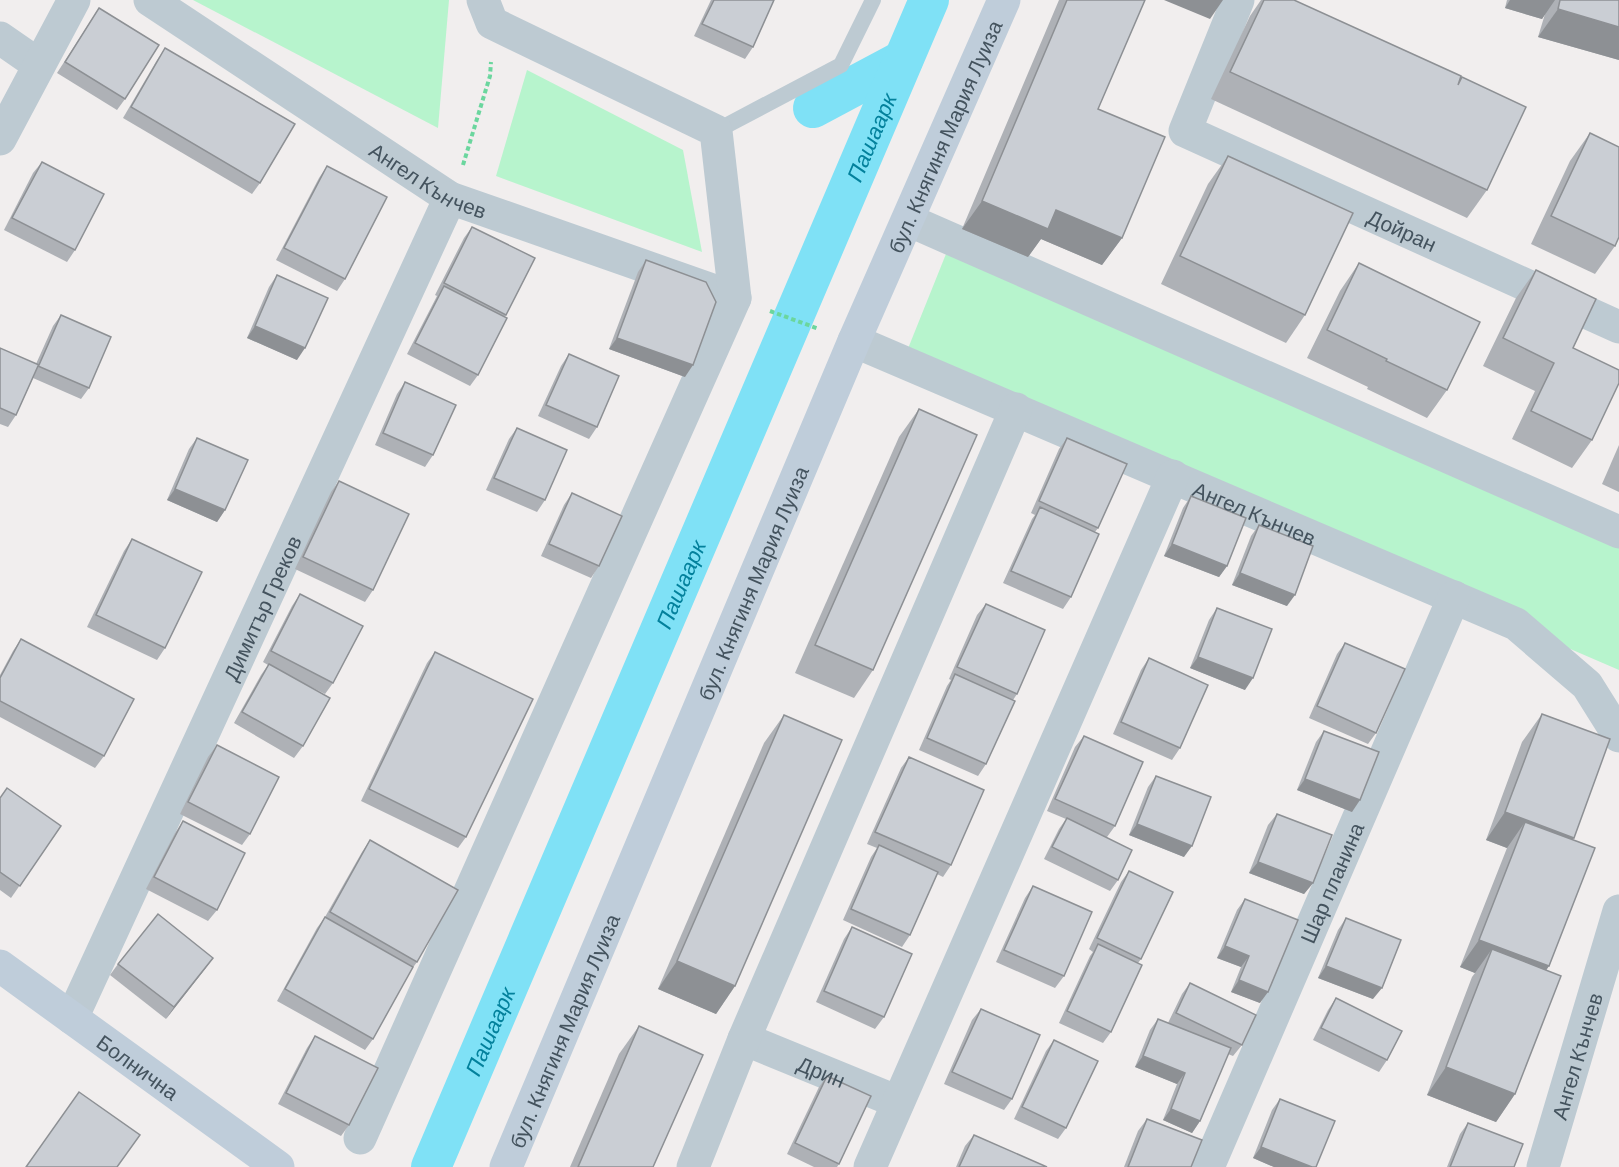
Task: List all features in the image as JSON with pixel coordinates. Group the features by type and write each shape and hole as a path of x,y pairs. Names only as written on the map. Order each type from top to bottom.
{"street":[{"path":"0,138 74,0"},
{"name":"Ангел Кънчев","path":"150,0 450,198 735,298"},
{"name":"бул. Княгиня Мария Луиза","path":"506,1167 854,341 1004,0"},
{"name":"Дойран","path":"1238,0 1185,131 1619,327"},
{"path":"360,1138 735,298 716,131 487,11"},
{"path":"0,38 39,65"},
{"name":"Димитър Греков","path":"72,1018 450,198"},
{"path":"908,220 1619,532"},
{"name":"Ангел Кънчев","path":"854,341 1516,624 1587,685 1619,736"},
{"path":"693,1167 744,1039 1016,409"},
{"path":"870,1167 1173,476"},
{"name":"Шар планина","path":"1208,1167 1454,597"},
{"name":"Ангел Кънчев","path":"1543,1167 1619,911"},
{"name":"Болнична","path":"0,966 278,1167"},
{"name":"Дрин","path":"744,1039 898,1102"}],"lane":[{"path":"716,131 841,65 873,0"}],"path":[{"path":"450,198 471,142 490,76 487,11"},
{"path":"770,311 813,327"}],"green space":[{"path":"193,0 449,0 438,128"},
{"path":"527,70 683,150 702,252 496,176"},
{"path":"952,239 1619,532 1619,670 903,361"}],"building":[{"path":"714,0 774,0 753,47 702,24"},
{"path":"1067,0 1145,0 1098,109 1165,137 1122,238 1056,210 1048,229 982,201"},
{"path":"1264,0 1294,0 1461,76 1458,85 1462,77 1526,107 1487,190 1230,72"},
{"path":"1560,0 1619,0 1619,27 1558,9"},
{"path":"99,8 159,45 125,99 65,62"},
{"path":"165,48 295,124 260,183 131,107"},
{"path":"1590,133 1619,147 1619,237 1615,246 1551,216"},
{"path":"1228,156 1353,213 1305,315 1180,256"},
{"path":"42,162 104,194 75,250 12,218"},
{"path":"327,166 387,197 345,279 284,248"},
{"path":"472,227 535,258 506,315 444,283"},
{"path":"646,260 706,282 716,302 693,365 617,338"},
{"path":"1359,263 1480,322 1447,390 1327,330"},
{"path":"1536,270 1596,299 1573,348 1619,370 1619,383 1592,440 1531,411 1554,363 1503,338"},
{"path":"277,275 328,298 305,348 255,326"},
{"path":"444,286 507,318 478,375 415,343"},
{"path":"61,315 111,337 89,388 38,366 16,415 0,408 0,348 39,365"},
{"path":"569,354 619,376 597,427 546,405"},
{"path":"405,382 456,405 433,455 383,433"},
{"path":"919,409 977,435 873,670 815,645"},
{"path":"517,428 567,450 545,500 494,478"},
{"path":"197,438 248,460 225,510 175,489"},
{"path":"1067,438 1127,464 1098,528 1039,501"},
{"path":"339,481 409,514 373,590 303,557"},
{"path":"572,493 622,516 599,566 549,544"},
{"path":"1191,496 1246,518 1227,566 1172,544"},
{"path":"1040,507 1099,534 1071,597 1011,571"},
{"path":"1259,525 1313,546 1295,595 1240,573"},
{"path":"132,539 202,572 165,648 96,615"},
{"path":"300,594 363,626 333,683 271,651"},
{"path":"986,604 1045,630 1017,694 957,667"},
{"path":"1217,608 1272,629 1253,678 1198,657"},
{"path":"21,639 134,699 104,756 0,701 0,678"},
{"path":"1345,643 1405,669 1376,733 1317,706"},
{"path":"435,652 533,699 466,837 369,789"},
{"path":"1149,658 1208,685 1180,748 1121,722"},
{"path":"269,664 330,698 303,746 242,712"},
{"path":"955,674 1015,701 986,764 927,738"},
{"path":"1542,714 1610,739 1574,838 1505,812"},
{"path":"784,715 842,740 735,986 677,961"},
{"path":"1324,731 1379,752 1360,800 1305,779"},
{"path":"1084,736 1143,762 1115,826 1055,799"},
{"path":"217,745 279,777 250,834 188,802"},
{"path":"909,757 984,790 951,865 875,832"},
{"path":"1156,776 1211,797 1192,846 1137,824"},
{"path":"7,788 61,826 20,886 0,872 0,798"},
{"path":"1277,814 1332,835 1313,883 1258,862"},
{"path":"1067,818 1132,850 1118,880 1052,847"},
{"path":"183,821 245,853 217,910 154,877"},
{"path":"1525,822 1595,848 1549,966 1479,940"},
{"path":"370,840 458,890 417,962 330,912"},
{"path":"879,845 938,872 910,935 851,909"},
{"path":"1129,871 1173,892 1141,959 1097,938"},
{"path":"1033,886 1092,912 1064,976 1004,950"},
{"path":"1245,899 1298,920 1268,992 1239,980 1249,956 1225,946"},
{"path":"158,914 213,958 174,1007 118,964"},
{"path":"325,917 413,967 373,1039 285,989"},
{"path":"1346,918 1401,940 1382,988 1326,966"},
{"path":"852,927 912,954 884,1017 824,991"},
{"path":"1098,944 1142,965 1111,1032 1067,1011"},
{"path":"1492,949 1561,976 1515,1094 1446,1067"},
{"path":"1190,983 1256,1015 1242,1045 1176,1013"},
{"path":"1336,998 1402,1031 1387,1060 1321,1028"},
{"path":"981,1009 1040,1035 1012,1099 952,1072"},
{"path":"1158,1019 1231,1048 1200,1121 1171,1109 1185,1073 1143,1056"},
{"path":"639,1026 703,1055 653,1167 578,1167"},
{"path":"315,1036 378,1068 349,1125 286,1093"},
{"path":"1054,1040 1098,1061 1066,1128 1022,1107"},
{"path":"827,1076 871,1096 839,1164 795,1143"},
{"path":"79,1092 140,1135 117,1167 26,1167"},
{"path":"1280,1099 1335,1121 1316,1167 1261,1147"},
{"path":"1147,1119 1202,1140 1191,1167 1128,1167"},
{"path":"1468,1123 1523,1144 1514,1167 1450,1167"},
{"path":"974,1135 1047,1167 959,1167"}],"waterway":[{"name":"Пашаарк","path":"431,1167 929,0"},
{"path":"813,108 903,60"}]}
